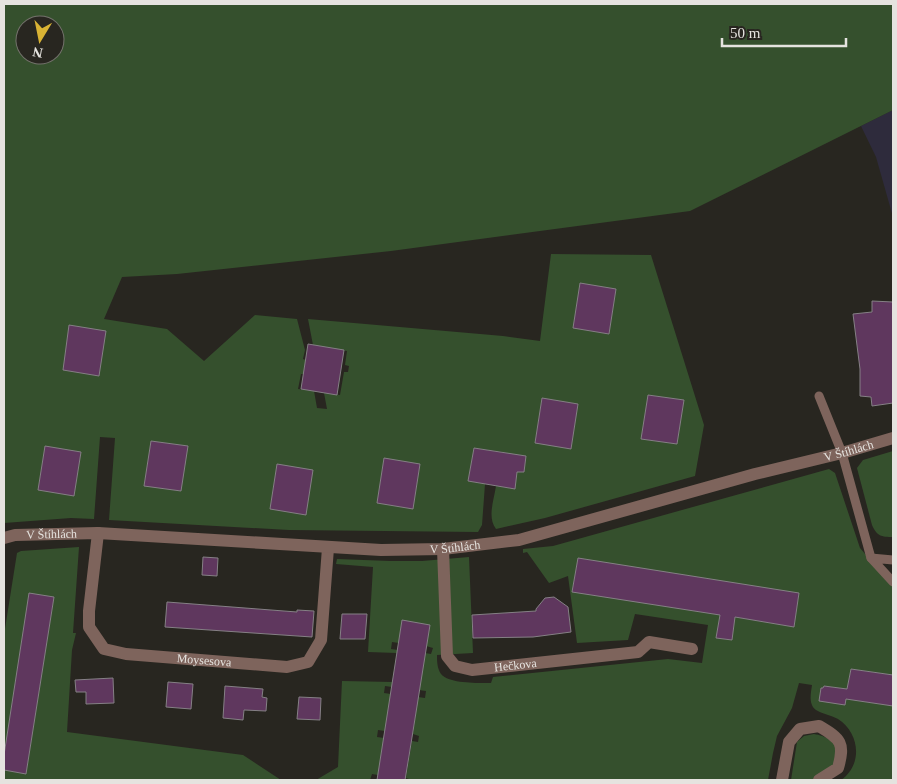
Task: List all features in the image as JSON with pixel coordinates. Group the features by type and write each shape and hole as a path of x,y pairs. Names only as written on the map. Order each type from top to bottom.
{"street":[{"name":"V Štíhlách","path":"4,538 14,535 98,533 328,548 380,550 443,549 519,540 755,474 842,453 893,438"},
{"name":"Moysesova","path":"98,533 89,611 89,627 104,649 126,654 287,667 308,662 321,640 328,548"},
{"name":"Hečkova","path":"443,549 447,656 455,666 472,670 638,652 649,642 692,649"},
{"path":"782,780 789,742 800,729 819,726 836,736 842,752 838,768 819,780"}],"lane":[{"path":"819,396 842,453 871,558 893,582"},
{"path":"871,558 893,560"}],"shaded area":[{"path":"893,110 893,217 876,157 861,126"}],"green space":[{"path":"4,4 893,4 893,110 690,211 391,251 177,274 122,277 104,319 167,329 204,361 255,315 297,319 305,350 303,359 306,360 304,374 301,374 298,389 314,391 317,408 327,409 324,393 340,395 344,372 348,372 349,366 345,365 347,351 313,345 308,319 540,341 551,254 651,255 704,425 695,476 545,518 496,529 493,524 492,514 496,486 515,489 517,472 524,472 526,458 503,452 474,448 468,481 485,484 482,525 478,532 289,530 109,520 115,438 100,437 94,519 71,518 4,523","holes":["580,283 616,289 609,334 573,328","69,325 99,376 63,370","648,395 684,400 677,444 641,439","542,398 578,404 571,449 535,442","151,441 188,446 180,491 144,485","45,446 81,452 74,496 38,490","384,459 420,464 413,509 377,503","277,464 306,515 270,509"]},
{"path":"893,451 893,537 889,537 878,534 872,525 857,468 863,460"},
{"path":"829,469 835,473 860,548 893,587 893,675 851,669 847,689 824,686 823,688 845,705 846,699 893,706 893,780 841,780 848,774 856,758 856,749 851,732 838,719 813,708 811,698 812,685 799,683 792,708 777,736 768,780 412,780 406,778 412,741 418,742 419,736 413,734 418,697 425,698 426,691 419,690 425,653 431,654 433,648 426,646 430,625 402,621 399,643 392,642 391,649 398,650 397,653 368,652 373,567 336,564 337,559 422,561 469,557 473,653 437,655 441,674 451,680 491,683 493,677 668,659 702,663 708,625 635,614 628,640 577,643 568,576 549,583 527,552 523,553 523,549 553,546","holes":["578,559 799,594 794,627 735,617 732,640 716,638 720,615 572,591"]},
{"path":"79,547 73,633 76,633 72,650 67,732 243,755 281,780 4,780 4,770 26,774 54,597 29,594 4,755 4,635 17,553 21,551"},
{"path":"342,681 393,682 392,687 385,686 384,693 391,694 385,731 378,730 377,737 384,738 378,775 372,774 370,780 316,780 338,767"},
{"path":"814,734 827,738 834,744 837,752 835,763 830,772 811,780 791,780 797,742 804,736"}],"building":[{"path":"580,283 616,289 609,334 573,328"},
{"path":"872,301 893,302 893,403 872,406 871,397 860,396 860,369 853,314 872,312"},
{"path":"69,325 106,331 99,376 63,370"},
{"path":"308,344 344,350 337,395 301,389"},
{"path":"648,395 684,400 677,444 641,439"},
{"path":"542,398 578,404 571,449 535,443"},
{"path":"151,441 188,446 181,491 144,486"},
{"path":"45,446 81,452 74,496 38,490"},
{"path":"474,448 526,456 524,472 517,472 515,489 468,481"},
{"path":"384,458 420,464 413,509 377,503"},
{"path":"277,464 313,470 306,515 270,509"},
{"path":"203,557 218,558 217,576 202,575"},
{"path":"578,558 799,593 794,627 735,617 732,640 716,638 720,615 572,592"},
{"path":"29,593 54,597 26,774 4,770 4,755"},
{"path":"554,597 568,607 571,632 533,637 473,638 472,615 536,611 545,598"},
{"path":"167,602 297,612 297,610 314,611 312,637 165,627"},
{"path":"342,614 367,614 365,639 340,639"},
{"path":"402,620 430,625 405,780 377,780"},
{"path":"851,669 893,675 893,706 846,699 845,705 819,701 821,688 824,686 847,689"},
{"path":"113,678 114,703 86,704 86,692 76,692 75,680"},
{"path":"168,682 193,684 191,709 166,707"},
{"path":"225,686 263,689 262,697 267,698 266,711 244,710 243,720 223,718"},
{"path":"299,697 321,698 320,720 297,719"}]}
